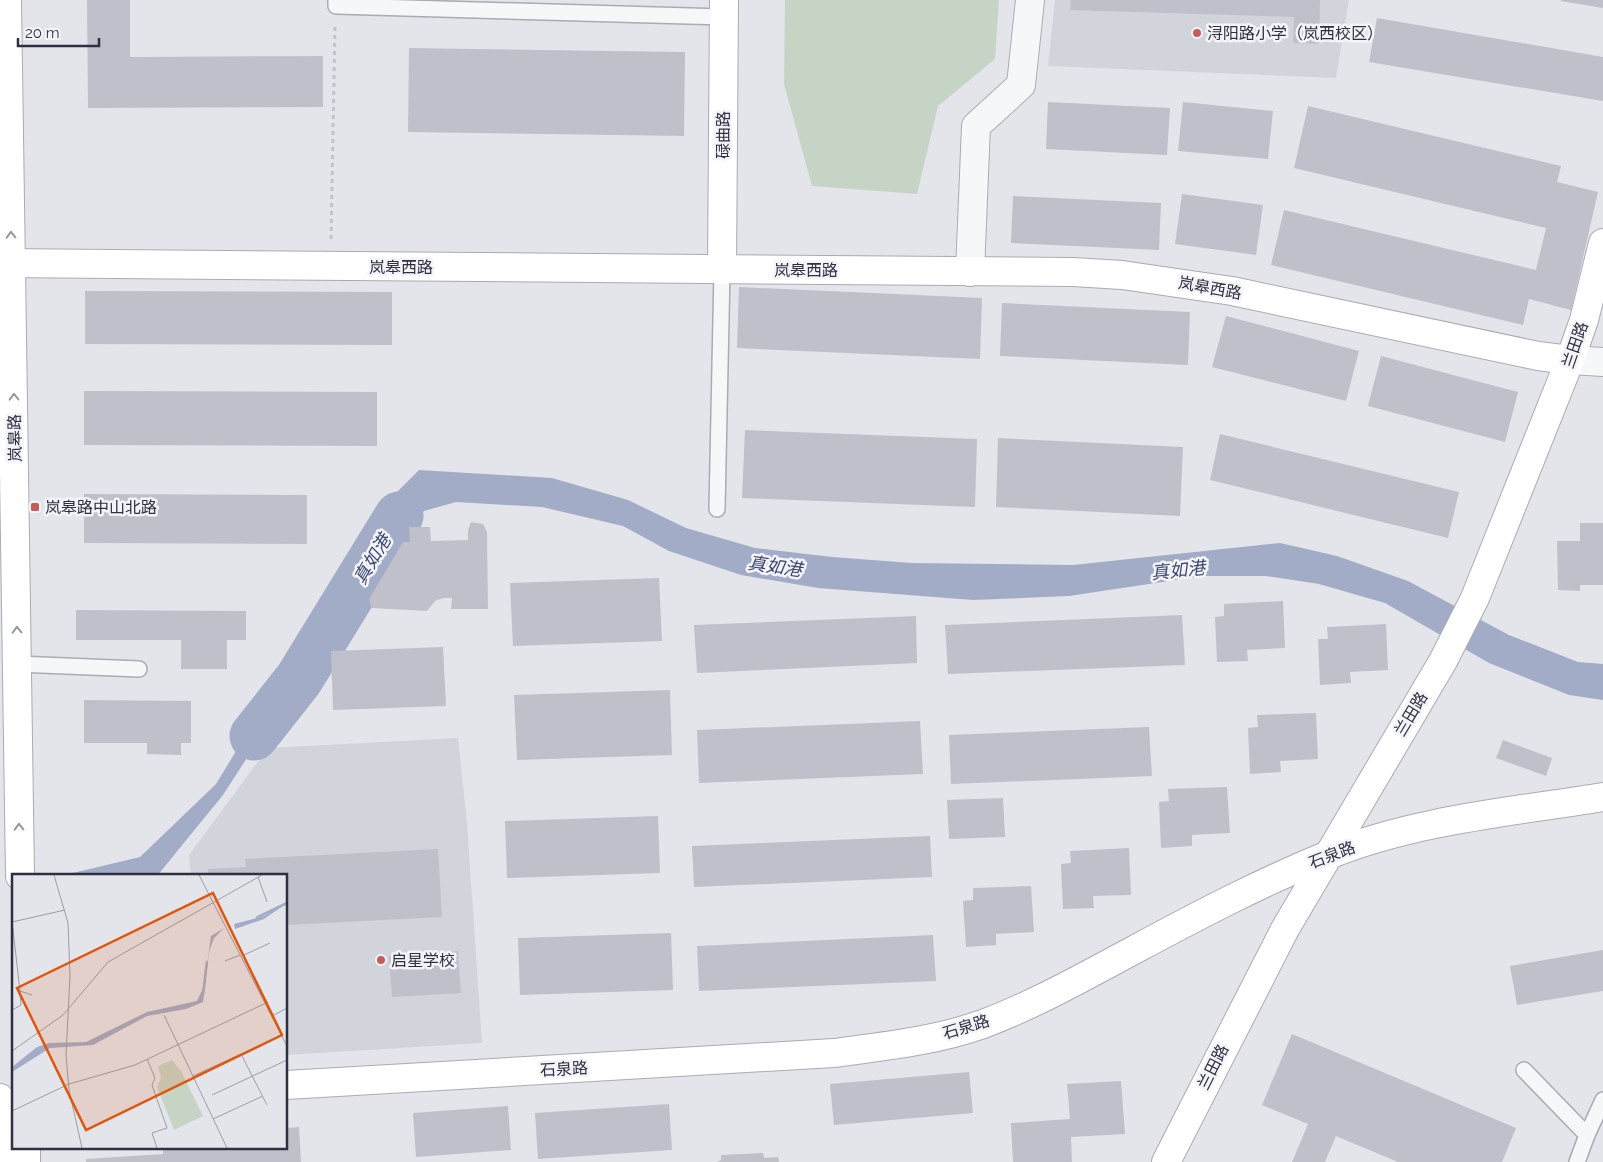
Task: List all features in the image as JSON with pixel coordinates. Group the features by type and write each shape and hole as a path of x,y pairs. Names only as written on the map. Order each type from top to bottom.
{"street":[{"name":"岚皋路","path":"7,0 5,155 9,658 20,874"},
{"path":"970,272 976,126 1021,85 1030,0"},
{"name":"碌曲路","path":"722,270 724,8"},
{"name":"兰田路","path":"1166,1162 1284,929 1443,661 1475,598 1570,360 1584,320 1603,243"},
{"name":"岚皋西路","path":"6,263 1073,272 1170,281 1232,291 1538,356 1603,362"},
{"name":"石泉路","path":"288,1086 834,1053 914,1043 982,1024 1047,997 1261,885 1327,856 1384,836 1447,822 1603,797"},
{"path":"0,1098 4,1162"}],"lane":[{"path":"336,3 724,8"},
{"path":"717,508 722,270"},
{"path":"9,658 139,669"},
{"path":"1524,1070 1588,1135"},
{"path":"1577,1162 1603,1100"}],"path":[{"path":"331,267 336,3"}],"shaded area":[{"name":"浔阳路小学（岚西校区）","path":"1055,0 1349,0 1336,78 1048,66"},
{"name":"启星学校","path":"458,738 467,823 482,1043 288,1055 288,874 191,874 189,855 268,748"}],"green space":[{"path":"785,0 999,0 995,59 938,106 917,194 812,186 784,84"}],"water":[{"path":"419,470 552,478 628,500 686,528 755,548 832,557 912,563 1073,565 1280,543 1337,556 1408,581 1509,635 1578,662 1603,664 1603,700 1569,695 1489,663 1385,603 1319,584 1266,576 1202,576 1069,596 973,600 818,588 741,575 669,551 623,526 542,507 456,502 424,511 363,574 223,795 159,874 68,874 140,857 216,784 297,651 345,559 382,507"}],"building":[{"path":"87,0 130,0 130,57 323,56 323,107 88,108"},
{"path":"1071,0 1320,0 1319,44 1293,43 1294,17 1070,10"},
{"path":"1603,0 1603,8 1561,1"},
{"path":"1377,18 1603,57 1603,101 1369,62"},
{"path":"409,48 685,52 684,136 408,132"},
{"path":"1048,102 1170,108 1167,155 1046,149"},
{"path":"1183,102 1273,111 1268,159 1178,151"},
{"path":"1308,106 1561,166 1557,182 1598,192 1571,310 1529,299 1523,325 1271,265 1284,210 1536,270 1546,228 1294,168"},
{"path":"1182,194 1263,205 1256,255 1175,244"},
{"path":"1013,196 1161,203 1159,250 1011,243"},
{"path":"739,287 982,298 980,359 737,348"},
{"path":"85,291 392,292 392,345 85,344"},
{"path":"1002,303 1190,312 1188,365 1000,356"},
{"path":"1226,316 1359,351 1346,401 1212,367"},
{"path":"1381,356 1518,392 1505,442 1368,406"},
{"path":"84,391 377,392 377,446 84,445"},
{"path":"745,430 977,439 975,507 742,498"},
{"path":"1220,434 1459,492 1448,538 1210,480"},
{"path":"998,438 1183,447 1180,516 996,507"},
{"path":"84,494 307,495 307,544 84,543"},
{"path":"471,522 483,524 487,532 488,609 451,609 452,598 436,600 427,611 372,608 369,599 403,542 410,542 409,527 430,527 431,541 468,540 468,530"},
{"path":"1580,523 1603,523 1603,585 1580,585 1580,591 1558,590 1557,541 1580,541"},
{"path":"659,578 662,641 513,646 510,583"},
{"path":"1283,601 1285,648 1247,650 1248,661 1217,662 1215,617 1224,616 1224,604"},
{"path":"76,610 246,611 246,640 227,640 227,669 181,669 181,640 76,640"},
{"path":"1182,615 1185,665 948,674 945,625"},
{"path":"916,616 917,663 697,673 694,625"},
{"path":"1386,624 1388,670 1350,672 1351,683 1320,685 1318,639 1328,639 1327,627"},
{"path":"443,647 446,706 333,710 331,651"},
{"path":"670,690 672,755 517,760 514,695"},
{"path":"84,700 191,701 191,743 181,743 181,755 147,754 147,743 84,743"},
{"path":"1316,713 1318,759 1280,761 1281,772 1250,774 1248,728 1258,727 1257,715"},
{"path":"920,721 923,774 699,783 697,730"},
{"path":"1149,727 1152,776 951,784 949,735"},
{"path":"1503,740 1552,758 1546,776 1496,758"},
{"path":"1227,787 1230,833 1192,835 1192,846 1161,848 1159,802 1169,801 1168,789"},
{"path":"1003,798 1005,837 949,839 947,800"},
{"path":"658,816 660,873 507,878 505,821"},
{"path":"930,836 932,877 694,887 692,846"},
{"path":"1129,848 1131,895 1093,896 1094,908 1063,909 1061,864 1071,863 1070,851"},
{"path":"438,849 442,917 288,925 288,874 208,874 208,869 246,867 245,859"},
{"path":"1031,886 1034,932 996,934 996,945 966,947 963,901 973,900 973,888"},
{"path":"671,933 673,990 520,995 518,938"},
{"path":"933,935 936,981 699,991 697,946"},
{"path":"1603,950 1603,991 1517,1005 1510,966"},
{"path":"458,951 461,993 392,997 389,956"},
{"path":"1292,1034 1516,1128 1502,1162 1398,1162 1336,1136 1325,1162 1292,1162 1308,1124 1262,1105"},
{"path":"969,1072 973,1113 834,1125 830,1084"},
{"path":"1121,1081 1125,1134 1071,1137 1072,1162 1013,1162 1011,1123 1070,1119 1067,1084"},
{"path":"669,1104 672,1150 538,1159 535,1113"},
{"path":"508,1106 511,1150 416,1157 413,1113"},
{"path":"299,1127 301,1162 86,1162 86,1159 163,1154 163,1150 288,1150 288,1128"},
{"path":"763,1153 764,1158 778,1157 779,1162 717,1162 721,1160 721,1155"}],"waterway":[{"name":"真如港","path":"254,736 299,679 399,516"}],"place":[{"name":"浔阳路小学（岚西校区）","path":"1197,33"},
{"name":"岚皋路中山北路","path":"35,507"},
{"name":"启星学校","path":"381,960"}]}
